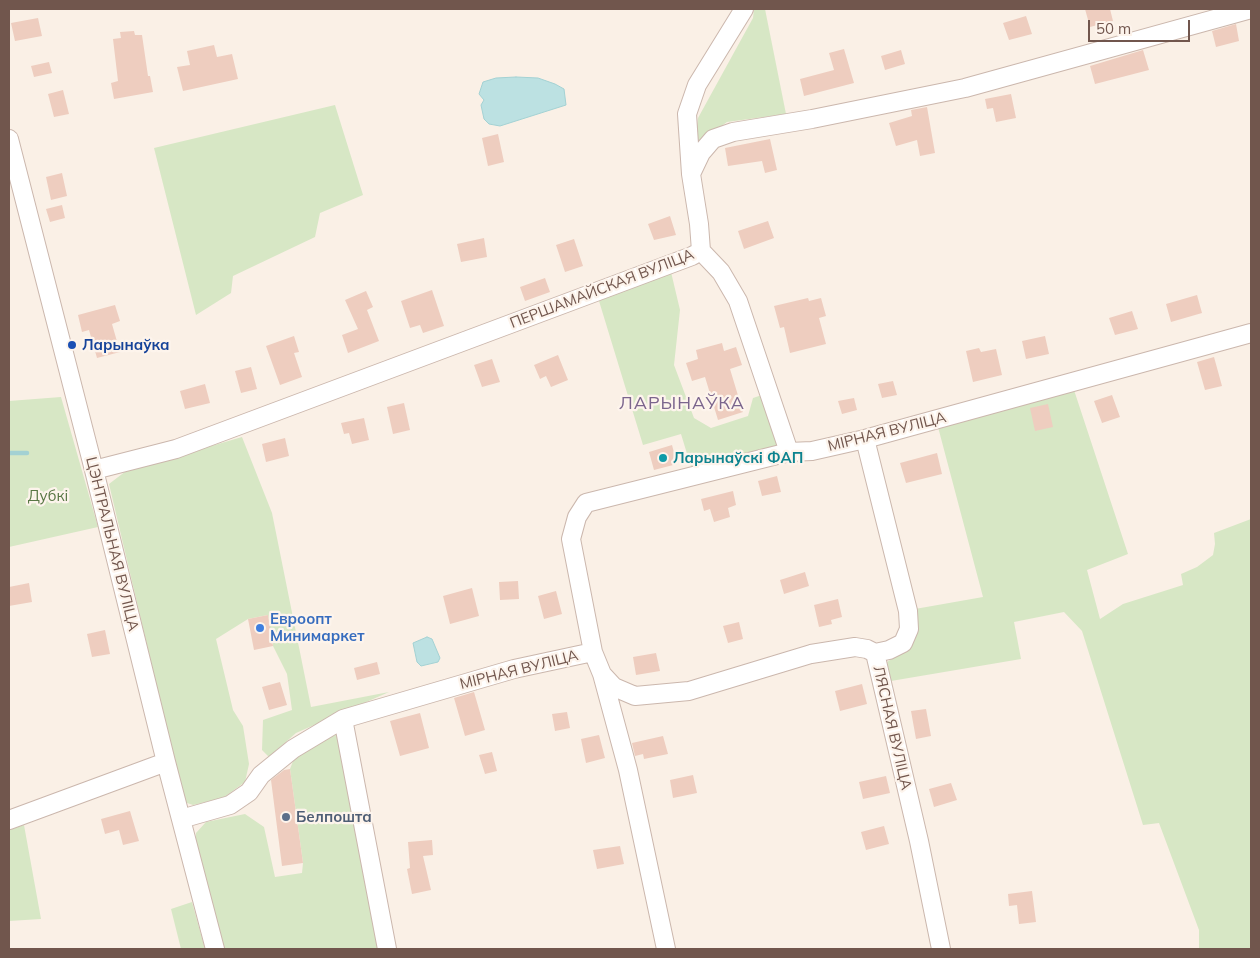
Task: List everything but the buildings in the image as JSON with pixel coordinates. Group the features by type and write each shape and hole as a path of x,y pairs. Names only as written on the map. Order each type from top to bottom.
{"street":[{"name":"ПЕРШАМАЙСКАЯ ВУЛІЦА","path":"94,470 176,449 692,256 701,251 691,174 687,114 697,85 744,9"},
{"path":"691,174 701,153 713,140 733,132 812,119 965,88 1251,9"},
{"name":"ЦЭНТРАЛЬНАЯ ВУЛІЦА","path":"9,139 215,949"},
{"path":"701,251 721,272 738,301 789,452"},
{"name":"МІРНАЯ ВУЛІЦА","path":"181,820 230,805 248,792 261,774 293,749 343,719 514,669 593,652 571,539 577,517 586,503 789,452 812,451 864,440 1251,333"},
{"name":"ЛЯСНАЯ ВУЛІЦА","path":"864,440 908,611 909,629 902,643 889,650 875,653 919,841 941,949"},
{"path":"602,674 614,687 635,696 689,691 811,654 855,647 868,649 875,653"},
{"path":"593,652 602,674 628,770 666,949"},
{"path":"343,719 387,949"},
{"path":"9,820 166,762"}],"green space":[{"path":"754,9 765,9 786,114 727,122 704,139 694,153 698,118 753,18"},
{"path":"335,105 363,195 320,213 315,237 233,276 231,293 196,315 154,148"},
{"path":"671,272 680,310 674,365 694,418 711,428 748,416 753,398 765,394 782,448 692,470 681,434 643,445 599,301"},
{"path":"1074,390 1128,554 1087,570 1100,619 1123,604 1183,585 1181,574 1197,567 1213,555 1214,533 1251,519 1251,949 1199,949 1199,930 1159,823 1143,825 1082,631 1064,612 1014,622 1021,659 891,681 887,662 910,647 917,630 915,609 983,597 938,427"},
{"name":"Дубкі","path":"61,397 98,527 9,547 9,401"},
{"path":"242,437 272,513 311,707 389,692 296,733 269,757 262,750 263,720 292,710 287,674 273,646 268,615 248,619 216,639 233,710 243,726 249,764 245,782 223,798 193,805 184,802 109,484 126,471"},
{"path":"337,734 342,742 382,949 224,949 195,848 196,833 206,822 245,814 264,827 275,877 302,873 303,863 290,769 295,756"},
{"path":"24,825 41,919 9,921 9,830"},
{"path":"192,902 205,949 181,949 171,909"}],"water":[{"path":"496,78 538,78 564,89 566,105 500,126 489,124 484,119 481,105 484,100 479,94 483,82"},
{"path":"427,637 432,639 440,658 438,662 421,666 417,662 413,643"}],"waterway":[{"path":"9,453 27,453"}],"place":[{"name":"Ларынаўка","path":"72,345"},
{"name":"Ларынаўскі ФАП","path":"663,458"},
{"name":"Евроопт Минимаркет","path":"260,628"},
{"name":"Белпошта","path":"286,817"}],"district":[{"name":"ЛАРЫНАЎКА","path":"682,404"}]}
